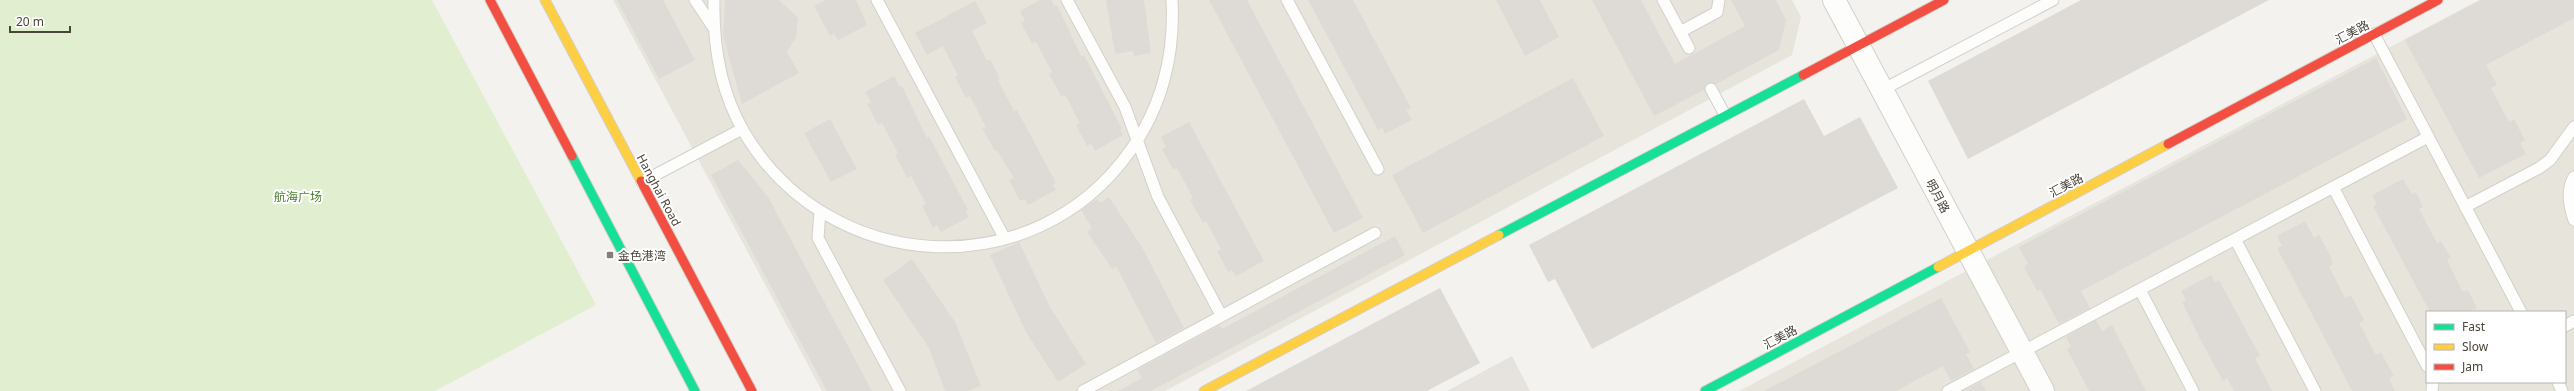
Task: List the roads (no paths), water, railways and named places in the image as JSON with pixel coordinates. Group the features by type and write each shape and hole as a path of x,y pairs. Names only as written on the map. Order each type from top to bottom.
{"street":[{"path":"490,0 695,391"},
{"name":"Hanghai Road","path":"545,0 752,391"},
{"name":"明月路","path":"1834,0 2043,391"},
{"path":"1204,391 1944,0"},
{"name":"汇美路","path":"1705,391 2438,0"}],"lane":[{"path":"695,0 713,27"},
{"path":"714,0 713,27 722,81 742,129 759,155 777,176 820,211 863,233 896,243 951,248 1005,239 1048,223 1089,196 1111,175 1137,141 1157,101 1167,70 1171,43 1172,0"},
{"path":"877,0 1005,239"},
{"path":"1067,0 1125,108 1158,198 1221,316"},
{"path":"1287,0 1378,169"},
{"path":"1663,0 1689,48"},
{"path":"1680,32 1717,12 1719,0"},
{"path":"1882,90 2053,0"},
{"path":"2374,34 2520,311"},
{"path":"1711,89 1725,115"},
{"path":"2465,207 2539,168 2550,160 2574,127"},
{"path":"642,182 742,129"},
{"path":"1948,391 2428,137"},
{"path":"2574,177 2570,183 2569,207 2574,220"},
{"path":"2333,188 2426,364"},
{"path":"820,211 818,238 900,391"},
{"path":"1083,391 1375,233"},
{"path":"2235,239 2315,391"},
{"path":"2140,290 2193,391"}],"place":[{"name":"金色港湾","path":"610,255"}],"park label":[{"name":"航海广场","path":"298,196"}]}
